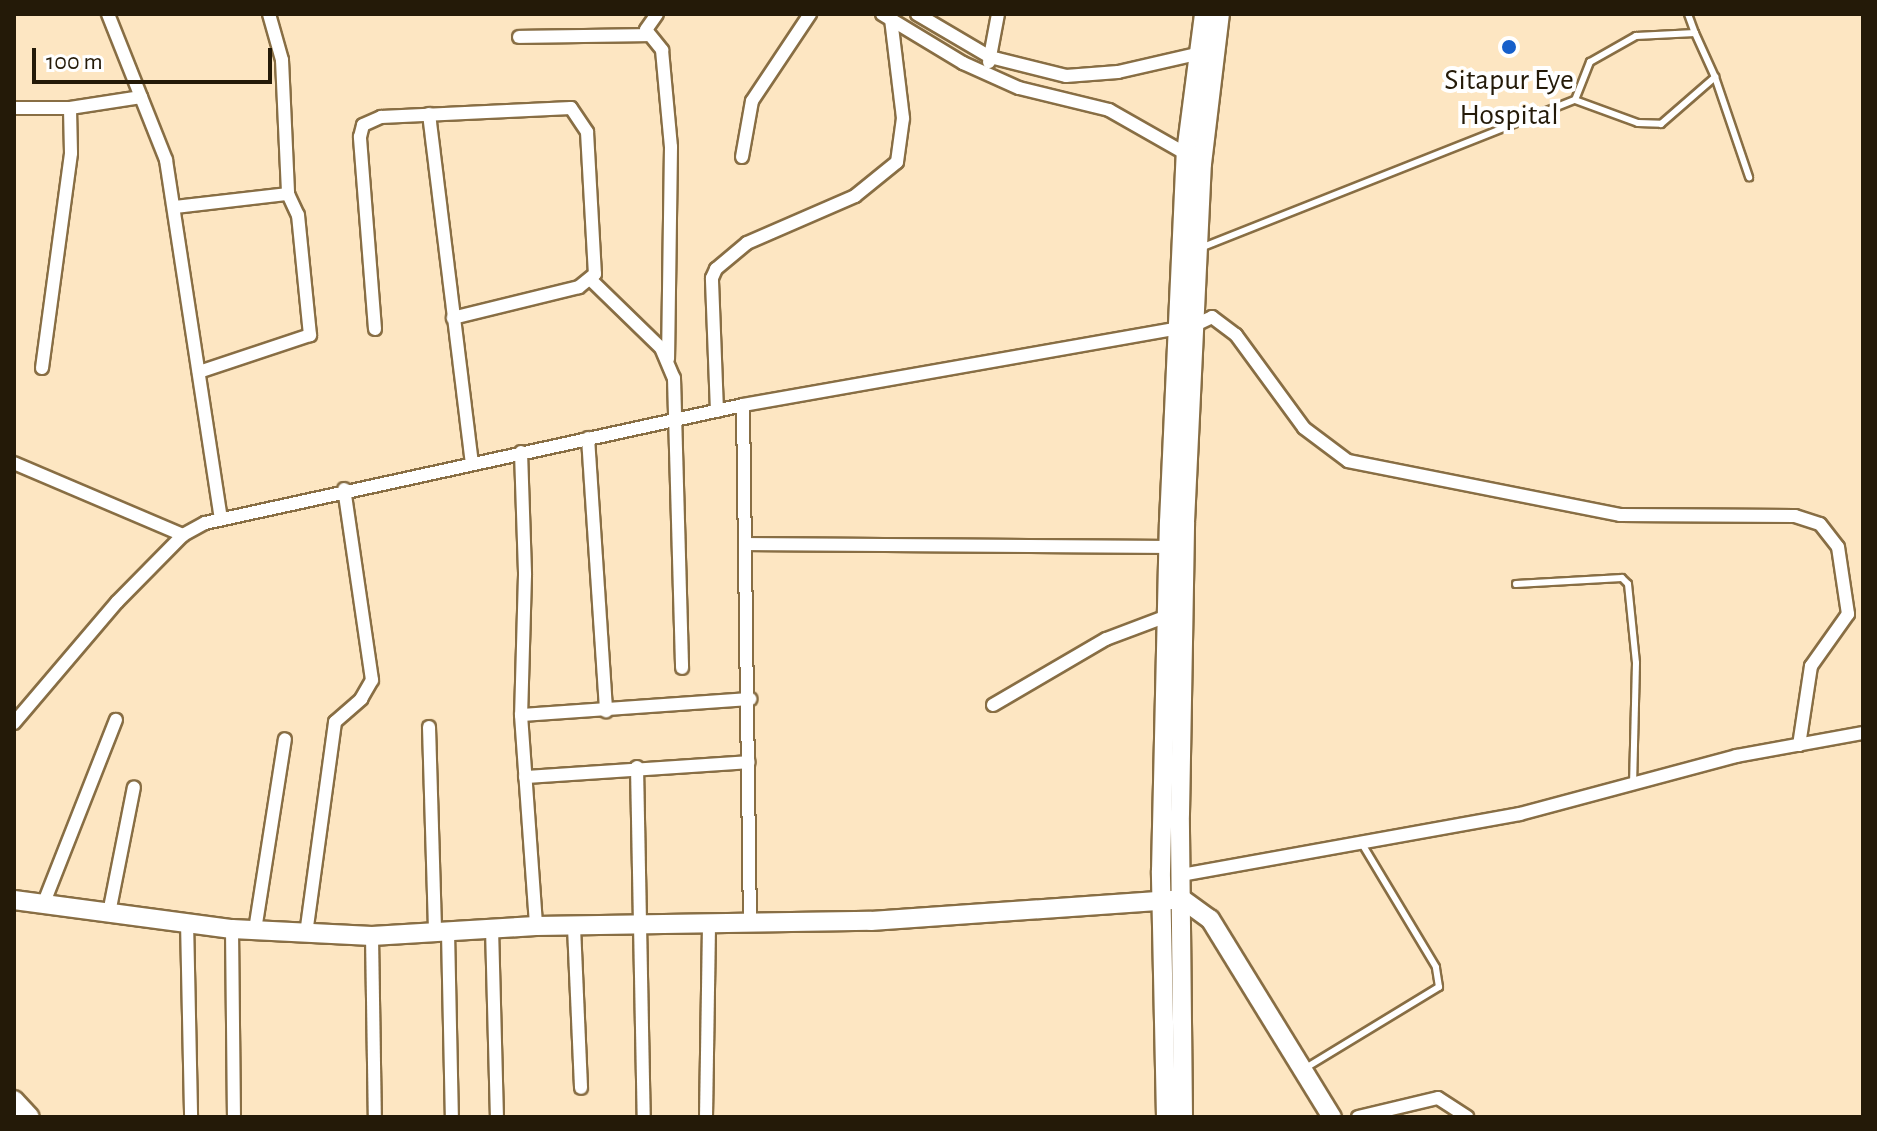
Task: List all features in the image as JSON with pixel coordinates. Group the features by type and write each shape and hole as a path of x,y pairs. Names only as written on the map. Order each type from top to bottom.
{"street":[{"path":"108,14 159,136 175,207 221,519"},
{"path":"199,372 310,335 298,215 288,194 282,60 269,14"},
{"path":"657,14 647,24 648,35 662,50 671,147 668,359 676,419 682,668"},
{"path":"742,157 752,101 810,14"},
{"path":"917,14 990,57 1089,78 1206,51"},
{"path":"986,73 998,14"},
{"path":"1166,1117 1161,896 1168,547 1184,327 1198,249 1206,51 1204,14"},
{"path":"1183,1117 1181,875 1186,153 1206,51 1220,14"},
{"path":"887,16 986,73 1019,88 1109,110 1202,164"},
{"path":"717,411 712,278 716,269 747,243 855,196 897,162 903,118 887,16"},
{"path":"519,37 648,35"},
{"path":"14,108 70,108 141,97"},
{"path":"375,329 360,137 371,118 561,106 582,118 597,267 590,279 579,287 453,318"},
{"path":"42,368 71,153 70,108"},
{"path":"429,114 472,462"},
{"path":"175,207 288,194"},
{"path":"590,279 668,359"},
{"path":"14,723 183,535 221,519 344,489 743,405 1184,327 1212,317 1227,325 1304,428 1359,465 1620,515 1795,516 1820,524 1838,547 1848,614 1811,666 1799,745"},
{"path":"743,405 750,699 750,924"},
{"path":"588,438 606,711"},
{"path":"521,452 525,575 521,715 536,926"},
{"path":"14,463 183,535"},
{"path":"306,934 335,722 361,699 372,680 344,489"},
{"path":"746,544 1168,547"},
{"path":"993,705 1106,639 1167,616"},
{"path":"521,715 750,699"},
{"path":"43,905 116,720"},
{"path":"429,727 452,1117"},
{"path":"1181,875 1520,814 1633,783 1863,733"},
{"path":"255,930 285,739"},
{"path":"525,777 637,767 748,762"},
{"path":"637,767 638,923 646,1050 644,1117"},
{"path":"109,913 134,787"},
{"path":"14,900 232,929 372,936 536,926 750,924 1109,905 1161,896 1182,899 1210,919 1332,1117"},
{"path":"187,921 191,1117"},
{"path":"706,1117 709,925"},
{"path":"574,927 581,1088"},
{"path":"492,928 497,1117"},
{"path":"232,929 234,1117"},
{"path":"372,936 375,1117"},
{"path":"1358,1117 1438,1098 1467,1117"},
{"path":"14,1100 30,1117"}],"lane":[{"path":"1688,14 1715,77 1749,177"},
{"path":"1575,100 1590,62 1636,36 1695,33"},
{"path":"1198,249 1575,100 1638,123 1661,124 1715,77"},
{"path":"1516,584 1622,578 1628,584 1636,663 1633,783"},
{"path":"1304,1069 1439,987 1436,967 1362,844"}],"place":[{"name":"Sitapur Eye Hospital","path":"1509,47"}]}
